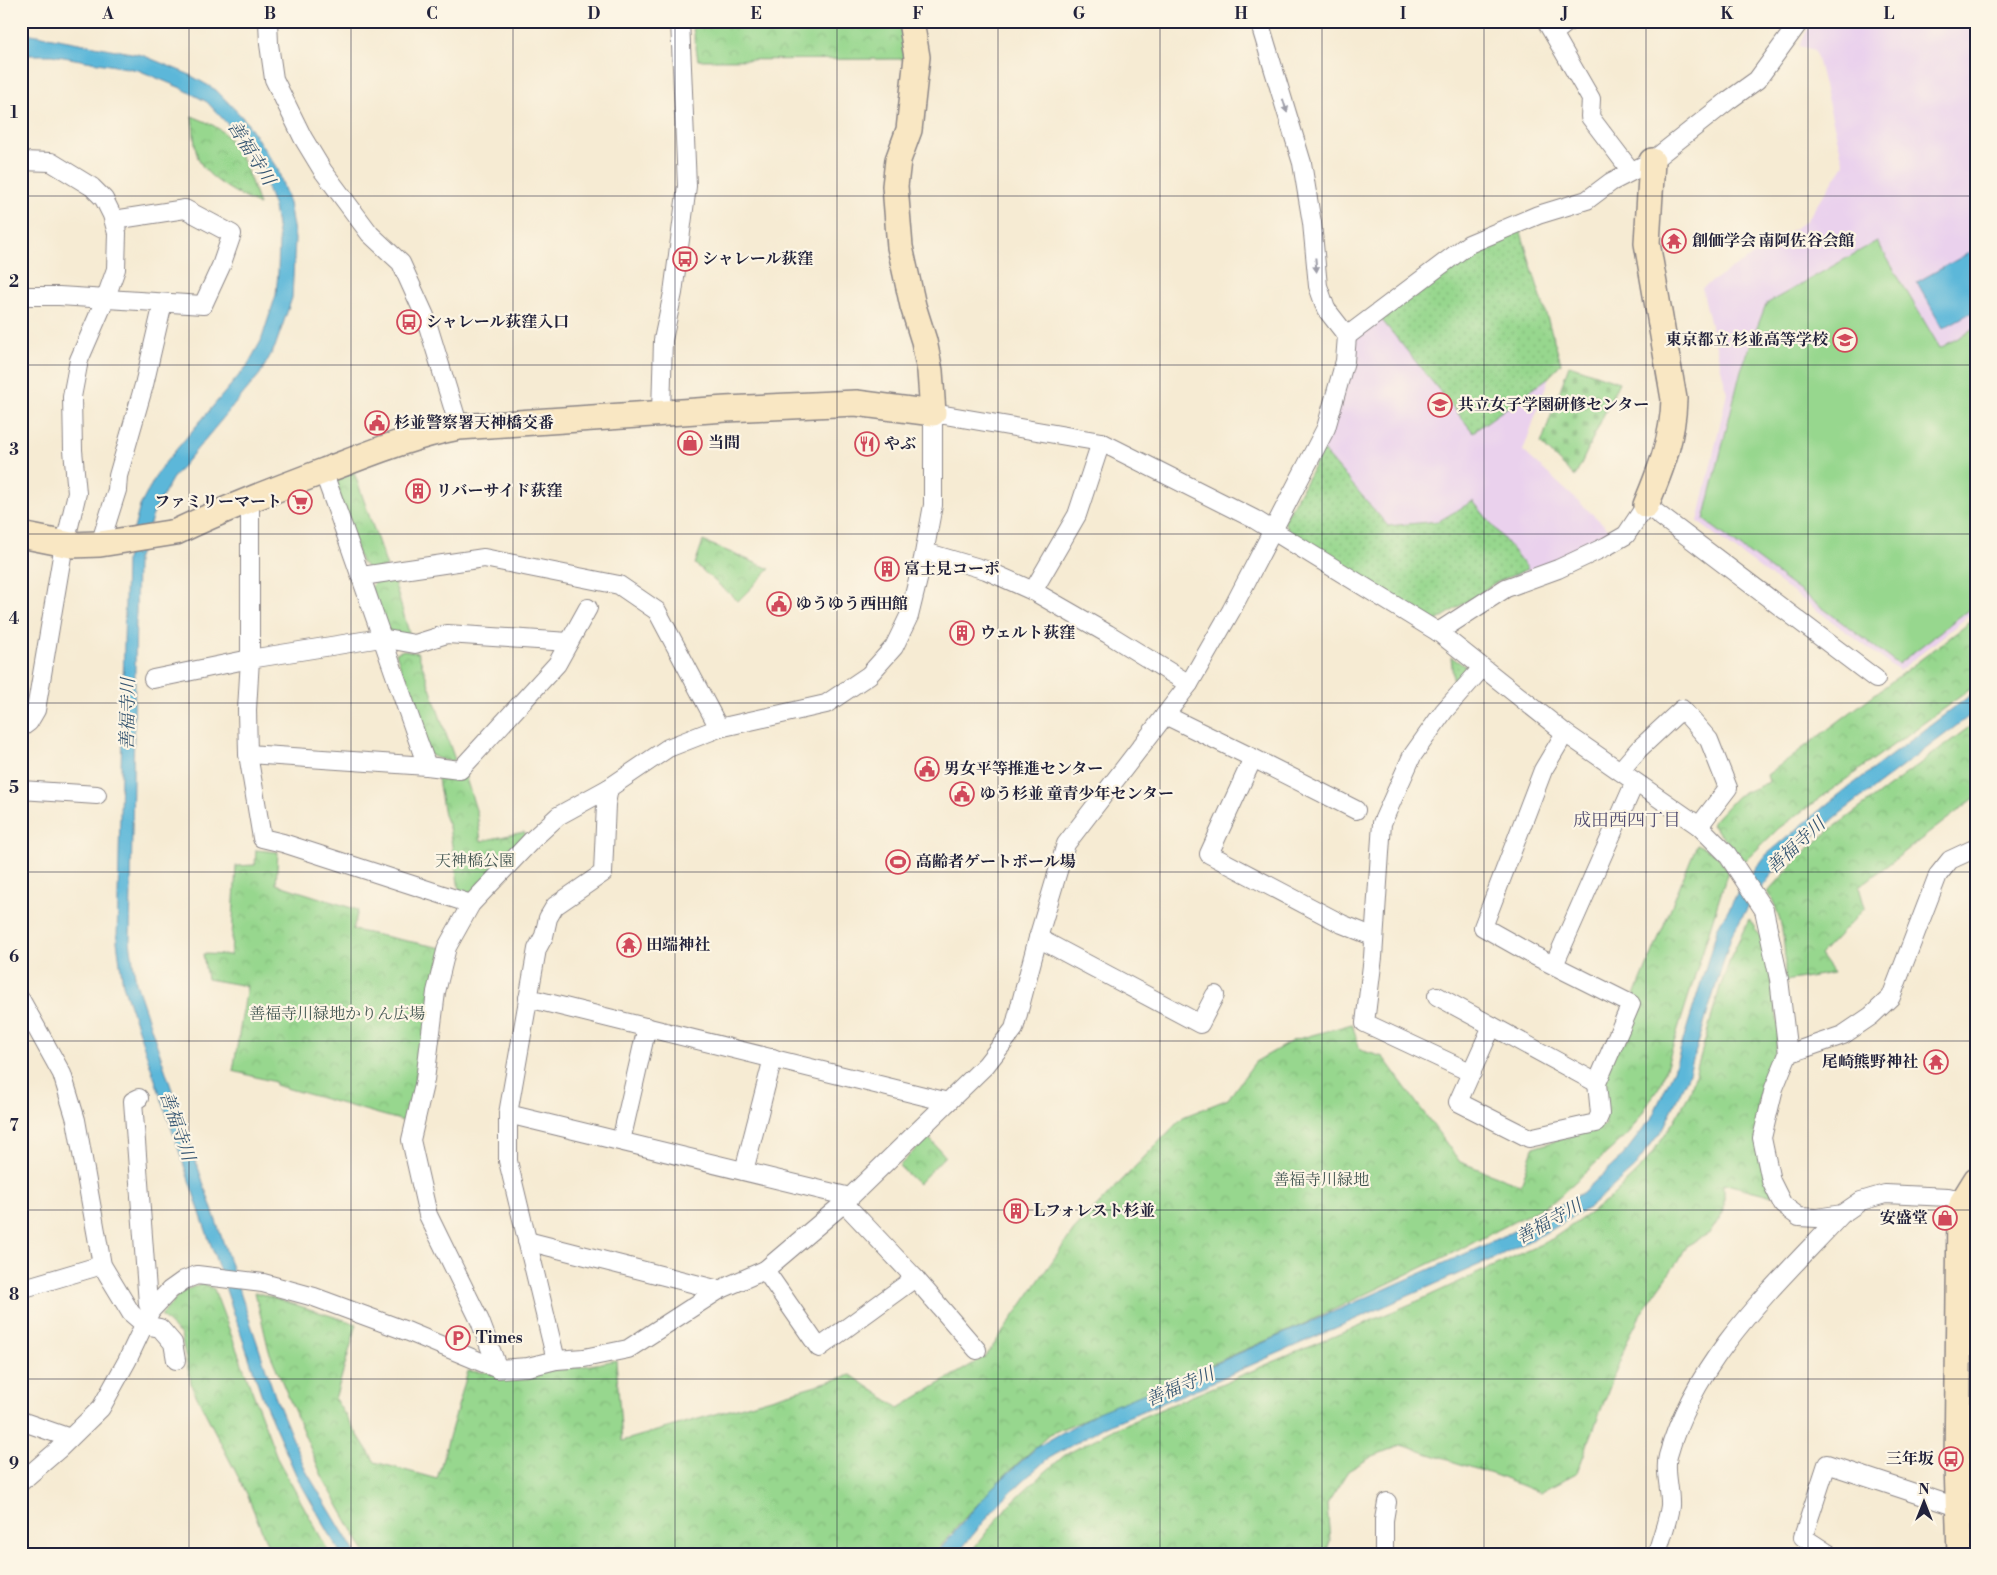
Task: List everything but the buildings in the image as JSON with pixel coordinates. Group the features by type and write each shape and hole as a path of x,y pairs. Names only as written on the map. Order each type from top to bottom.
{"street":[{"path":"268,21 274,79 303,138 323,171 370,234 401,263 425,316 459,427"},
{"path":"661,413 662,340 673,293 687,186 680,21"},
{"path":"498,1368 480,1321 428,1215 411,1140 425,1080 436,992 446,947 472,904 532,840 558,816 609,788 668,748 718,728 826,704 869,674 894,647 909,616 925,552 934,505 933,413 930,371 900,246 895,186 898,160 908,130 917,57 911,21"},
{"path":"1438,632 1506,588 1558,569 1626,535 1646,505 1664,461 1673,424 1674,399 1647,243 1641,166 1590,117 1591,99 1550,27 1569,21"},
{"path":"1347,336 1469,244 1538,215 1587,200 1611,182 1641,166 1757,80 1800,21"},
{"path":"21,1482 101,1408 128,1361 148,1317 170,1290 184,1280 197,1275 263,1283 314,1297 409,1332 498,1368 528,1367 556,1360 584,1358 628,1349 718,1290 765,1270 847,1200 986,1065 1014,1029 1038,938 1066,844 1189,684 1231,611 1326,428 1345,361 1347,336 1326,309 1318,286 1312,223 1302,163 1262,31"},
{"path":"21,161 51,162 72,173 92,187 104,199 114,220 117,233 116,269 79,360 72,398 73,450 77,493 48,634 36,710 28,722 21,728"},
{"path":"21,296 59,296 203,305 232,234 185,209 114,220"},
{"path":"105,543 117,490 118,476 144,385 163,303"},
{"path":"21,535 66,544 105,543 176,532 250,500 377,450 440,430 459,427 661,413 856,404 933,413 1101,442 1254,519 1438,632 1565,733 1699,826 1727,854 1764,910 1779,979 1788,1054 1774,1088 1762,1138 1771,1181 1783,1205 1799,1217 1817,1218 1842,1214"},
{"path":"1033,591 1077,515 1101,442"},
{"path":"323,471 362,576 427,766"},
{"path":"250,500 248,754 262,838 283,843 472,904"},
{"path":"1646,505 1876,679"},
{"path":"925,552 986,570 1033,591 1189,684"},
{"path":"362,576 484,558 619,585 657,612 718,728"},
{"path":"248,754 427,766 460,770 557,664 588,608"},
{"path":"154,679 250,659 382,638 415,644 446,634 569,642"},
{"path":"1472,1073 1365,1023 1382,823 1412,756 1444,711 1482,668"},
{"path":"1620,771 1639,749 1682,709 1709,740 1728,788 1699,826"},
{"path":"1165,715 1356,810"},
{"path":"1492,1026 1458,1102 1529,1138 1596,1123 1600,1114 1597,1083 1631,1004 1483,927 1542,770 1565,733"},
{"path":"1253,758 1209,854 1342,924 1368,934 1374,933"},
{"path":"1554,965 1635,782"},
{"path":"556,1360 508,1160 508,1114 537,949 544,936 548,918 555,906 603,873 606,804 609,788"},
{"path":"21,790 97,795"},
{"path":"1788,1054 1843,1035 1871,1016 1891,997 1938,875 1950,860 1976,848"},
{"path":"1038,938 1200,1024 1215,995"},
{"path":"1437,996 1597,1083"},
{"path":"528,998 948,1102"},
{"path":"21,1000 62,1074 76,1120 102,1265 131,1313 148,1317 173,1343 176,1360"},
{"path":"621,1141 646,1027"},
{"path":"744,1171 772,1058"},
{"path":"139,1098 133,1101 148,1317"},
{"path":"508,1114 744,1171 847,1200 977,1350"},
{"path":"1960,1554 1958,1507 1967,1468 1960,1211 1963,1201 1976,1180"},
{"path":"1657,1554 1670,1506 1668,1458 1685,1410 1709,1365 1754,1309 1842,1214 1861,1201 1885,1194 1948,1197 1963,1201"},
{"path":"527,1241 718,1290"},
{"path":"21,1289 102,1265"},
{"path":"765,1270 819,1348 915,1278"},
{"path":"21,1421 70,1438"},
{"path":"1829,1554 1803,1536 1827,1464 1958,1507"},
{"path":"1384,1554 1384,1520 1387,1502"}],"shaded area":[{"name":"東京都立 杉並高等学校","path":"1812,21 1976,21 1976,610 1899,671 1698,522 1727,393 1702,288 1806,221 1844,165 1815,50 1799,46"},
{"name":"共立女子学園研修センター","path":"1381,319 1561,363 1549,377 1523,451 1612,532 1601,540 1553,561 1495,583 1435,622 1311,473 1352,340"},
{"path":"1976,1199 1976,1456 1969,1450 1968,1363 1972,1362 1972,1352 1968,1351 1969,1213"}],"green space":[{"path":"900,21 908,59 698,60 692,22"},
{"path":"192,116 207,122 228,137 240,155 259,205 224,186 202,166 195,143"},
{"path":"1520,229 1561,363 1549,377 1473,432 1381,319 1472,249"},
{"name":"東京都立 杉並高等学校","path":"1877,241 1940,348 1976,328 1976,604 1898,664 1704,520 1741,370 1766,304"},
{"path":"1569,365 1619,382 1575,477 1541,444"},
{"path":"1323,450 1388,526 1439,521 1473,501 1528,569 1495,583 1435,622 1289,532 1284,521"},
{"path":"354,472 387,567 370,570 361,562 332,480"},
{"path":"703,541 770,569 738,601 695,564"},
{"path":"393,578 410,636 387,632 371,587 375,581"},
{"path":"1976,618 1976,685 1779,828 1745,861 1711,824 1737,796 1769,782 1767,775"},
{"path":"404,650 418,653 455,760 445,760 429,754 396,653"},
{"path":"1451,657 1470,669 1454,689"},
{"path":"1976,722 1976,797 1859,887 1865,908 1820,955 1833,973 1785,981 1781,924 1768,892 1803,853 1829,831"},
{"name":"天神橋公園","path":"437,773 465,775 477,813 481,841 524,832 526,834 474,895 460,895 449,827 444,815"},
{"name":"善福寺川緑地","path":"1697,844 1716,854 1728,871 1661,1084 1629,1133 1554,1201 1463,1248 1293,1329 1050,1434 1005,1475 934,1554 366,1554 322,1476 269,1351 255,1292 357,1324 335,1399 375,1462 437,1479 468,1371 504,1373 542,1371 580,1367 616,1360 622,1441 851,1375 899,1408 986,1356 1074,1230 1183,1117 1228,1099 1255,1062 1294,1040 1352,1024 1360,1050 1383,1057 1460,1162 1521,1185 1533,1148 1606,1125 1599,1083"},
{"name":"善福寺川緑地かりん広場","path":"256,850 278,852 276,884 358,910 353,930 442,948 407,1122 275,1085 275,1082 233,1071 247,986 207,979 203,954 231,955 236,866 255,865"},
{"path":"1749,919 1765,943 1779,1030 1775,1055 1763,1081 1758,1105 1758,1135 1772,1196 1724,1183 1724,1211 1710,1233 1686,1246 1678,1261 1642,1312 1628,1339 1577,1473 1540,1493 1495,1475 1401,1445 1373,1456 1348,1471 1327,1504 1330,1541 1326,1554 969,1554 1007,1507 1065,1455 1114,1429 1420,1300 1552,1239 1607,1201 1644,1165 1674,1121 1690,1093 1719,991 1732,954"},
{"path":"928,1137 945,1156 918,1184 899,1166"},
{"path":"202,1283 214,1289 278,1460 330,1554 274,1554 267,1544 247,1494 192,1387 181,1335 161,1316 180,1293"}],"water":[{"name":"善福寺川","path":"21,32 142,55 188,74 216,90 245,120 278,170 289,203 295,239 292,298 275,347 260,374 172,479 154,512 137,560 130,941 136,983 275,1396 306,1471 356,1554 341,1554 297,1477 263,1399 123,985 117,941 126,559 140,506 159,470 247,366 261,341 276,295 279,240 274,207 263,177 233,130 207,102 181,88 138,70 52,55 21,55"},
{"path":"1976,249 1976,310 1943,328 1917,282"},
{"name":"善福寺川","path":"1976,691 1976,711 1842,812 1778,866 1749,905 1732,934 1688,1076 1664,1127 1633,1169 1591,1206 1543,1234 1490,1260 1199,1388 1105,1426 1046,1460 1002,1500 957,1554 936,1554 991,1489 1037,1447 1098,1412 1192,1374 1483,1246 1536,1220 1582,1193 1621,1158 1651,1119 1674,1070 1718,927 1736,896 1766,855 1832,800"}],"place":[{"name":"創価学会 南阿佐谷会館","path":"1674,241"},
{"name":"シャレール荻窪","path":"685,259"},
{"name":"シャレール荻窪入口","path":"409,322"},
{"name":"東京都立 杉並高等学校","path":"1845,340"},
{"name":"共立女子学園研修センター","path":"1440,405"},
{"name":"杉並警察署天神橋交番","path":"377,423"},
{"name":"当間","path":"690,443"},
{"name":"やぶ","path":"867,444"},
{"name":"リバーサイド荻窪","path":"418,491"},
{"name":"ファミリーマート","path":"300,502"},
{"name":"富士見コーポ","path":"887,569"},
{"name":"ゆうゆう西田館","path":"779,604"},
{"name":"ウェルト荻窪","path":"962,633"},
{"name":"男女平等推進センター","path":"927,769"},
{"name":"ゆう杉並 童青少年センター","path":"962,794"},
{"name":"高齢者ゲートボール場","path":"898,862"},
{"name":"田端神社","path":"629,945"},
{"name":"尾崎熊野神社","path":"1936,1062"},
{"name":"Lフォレスト杉並","path":"1016,1211"},
{"name":"安盛堂","path":"1945,1218"},
{"name":"Times","path":"458,1338"},
{"name":"三年坂","path":"1951,1459"}],"district":[{"name":"成田西四丁目","path":"1627,820"}]}
